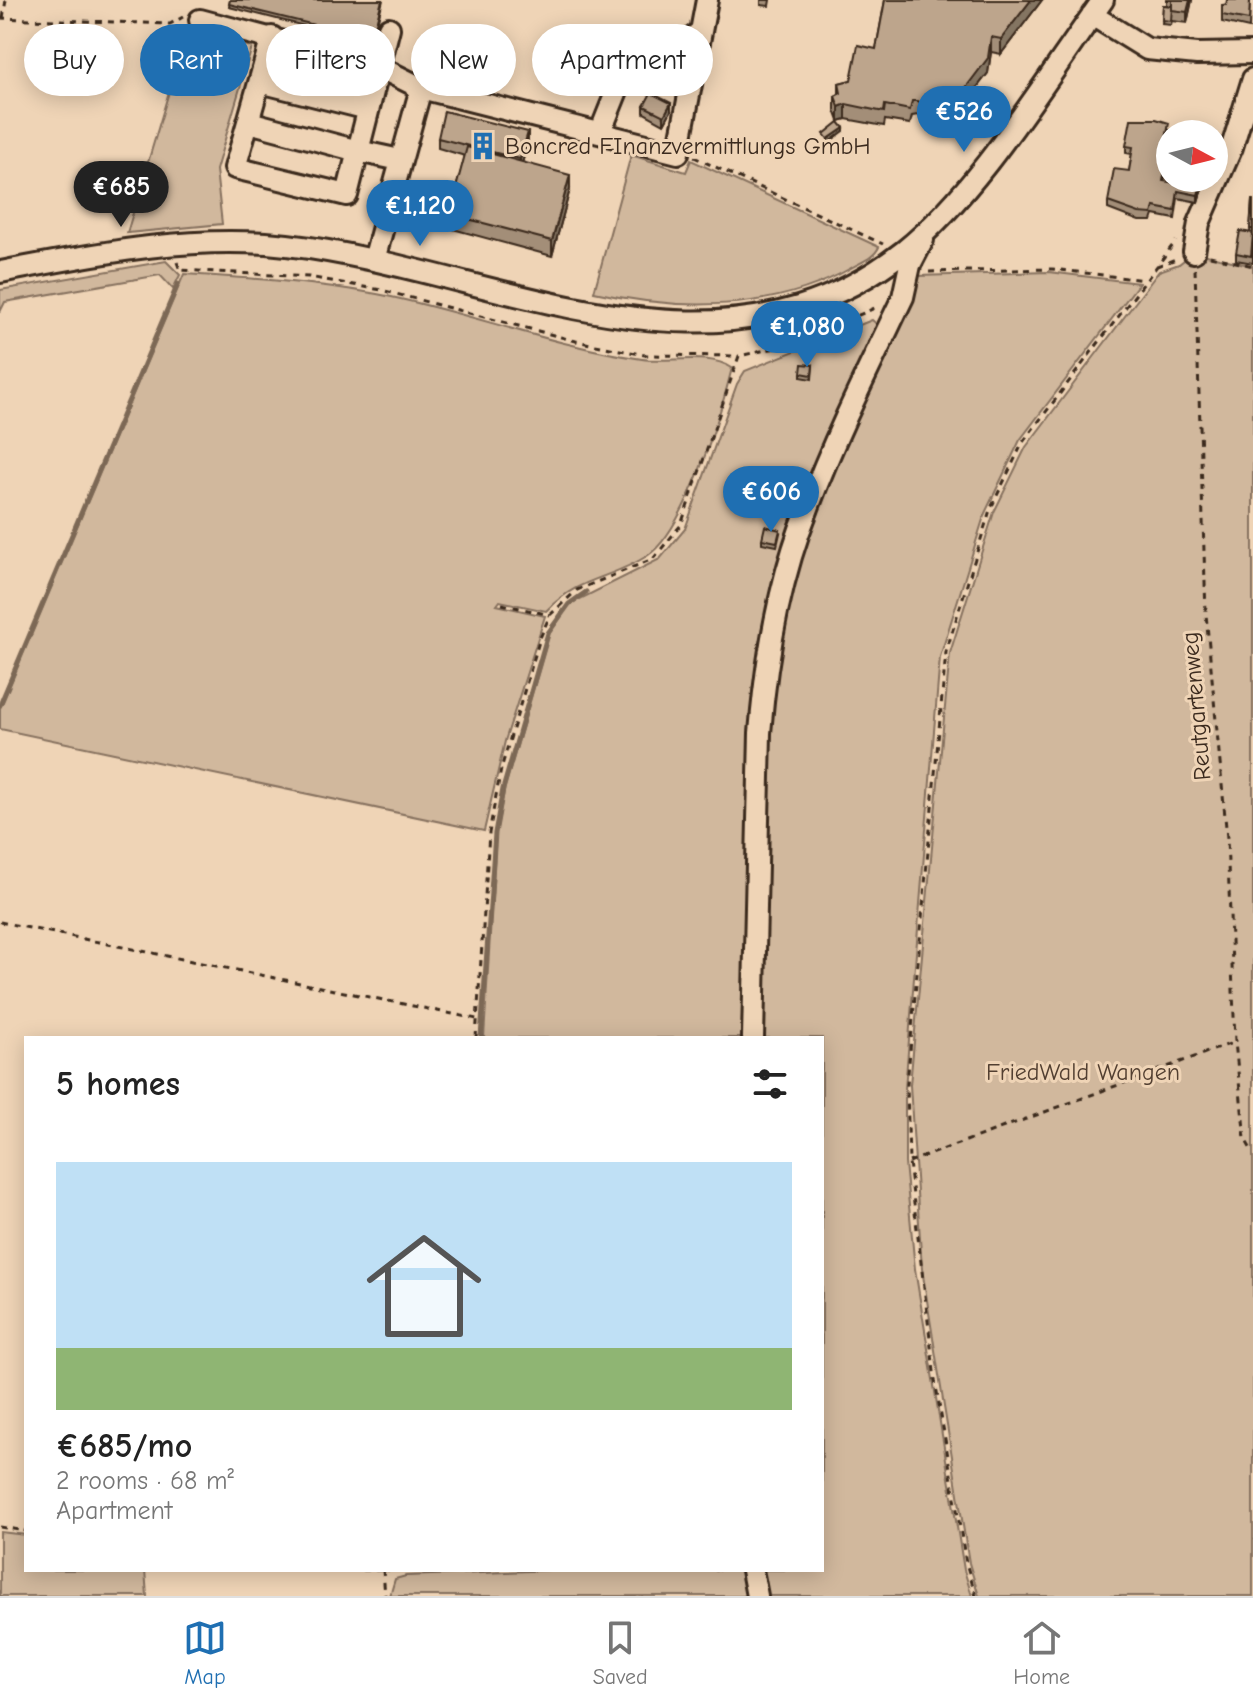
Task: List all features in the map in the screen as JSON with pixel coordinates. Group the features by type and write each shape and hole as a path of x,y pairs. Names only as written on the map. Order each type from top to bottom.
{"street":[{"path":"702,24 707,0"},
{"path":"0,272 175,243 275,244 374,260 568,307 692,324 759,318 810,305 857,283 902,253 927,231 975,176 1097,8 1147,49 1197,54 1253,53"},
{"path":"192,18 266,36"},
{"path":"266,60 235,168 347,195 371,96"},
{"path":"1194,252 1199,223 1232,147 1253,79"},
{"path":"260,82 368,109"},
{"path":"374,260 419,96"},
{"path":"453,96 678,153 689,96"},
{"path":"600,133 615,96"},
{"path":"249,122 400,160"},
{"path":"753,1036 760,733 763,696 781,600 807,509 903,297 909,273 927,231"},
{"path":"752,1572 757,1596"}],"path":[{"path":"6,0 1,18 170,24 192,18"},
{"path":"678,153 902,253"},
{"path":"976,1596 966,1563 935,1380 909,1162 907,1084 946,652 990,510 1023,442 1154,267 1184,232 1199,223"},
{"path":"175,243 174,256 180,270 309,277 404,295 576,341 645,355 739,356 793,344 903,297"},
{"path":"1154,267 1194,252 1253,266"},
{"name":"Reutgartenweg","path":"1194,252 1206,614 1227,838 1235,1042 1245,1139 1253,1153"},
{"path":"909,273 1052,269 1145,280"},
{"path":"404,295 406,287"},
{"path":"476,1036 489,833 509,739 550,615 577,590 644,564 664,549 681,525 693,496 739,356"},
{"path":"502,604 550,615"},
{"path":"0,922 477,1019"},
{"path":"909,1162 1235,1042"},
{"path":"0,1527 24,1531"},
{"path":"382,1572 385,1596"}],"green space":[{"path":"168,96 238,96 216,170 222,224 127,233"},
{"path":"631,155 686,172 691,160 879,247 867,259 821,282 758,300 692,304 594,292"},
{"name":"FriedWald Wangen","path":"1194,252 1253,266 1253,1596 979,1596 969,1563 922,1269 910,1085 950,653 994,512 1026,447 1159,271 1179,264"},
{"path":"166,261 180,275 173,289 160,275 5,302 0,312 0,290"},
{"path":"1049,272 1139,283 1020,440 985,513 940,657 905,1089 905,1163 915,1269 964,1570 972,1596 761,1596 758,1572 824,1572 824,1036 760,1036 769,695 797,564 813,514 917,276"},
{"path":"184,274 353,290 410,301 608,353 653,360 712,360 732,368 700,470 675,523 661,543 633,564 571,591 546,611 500,601 497,605 545,616 505,741 484,831 0,729 0,708"},
{"path":"872,320 880,327 774,604 748,1036 484,1036 496,832 505,787 550,633 570,604 660,559 685,529 737,384 745,371"},
{"path":"0,1532 24,1535 24,1572 145,1572 147,1596 0,1596"},
{"path":"504,1572 744,1572 751,1596 390,1596 395,1579"}],"building":[{"path":"230,0 382,0 376,24 311,24 229,4"},
{"path":"885,0 1031,0 1001,39 991,37 988,58 955,102 951,100 942,111 931,104 928,109 918,101 912,101 910,110 885,105 884,112 846,104 839,107 835,96 841,93 839,83 851,80 858,45 876,49"},
{"path":"1172,0 1190,0 1187,12 1172,10"},
{"path":"1227,0 1250,0 1249,20 1222,15 1222,5 1226,5"},
{"path":"1163,5 1172,6 1171,21 1162,20"},
{"path":"649,96 671,103 664,116 644,106"},
{"name":"Boncred FInanzvermittlungs GmbH","path":"444,111 528,132 520,159 438,138"},
{"path":"1131,119 1159,120 1156,120 1156,192 1178,192 1175,211 1154,207 1152,214 1139,213 1108,202 1114,169 1129,171 1133,147 1126,146"},
{"path":"839,122 844,128 828,139 824,134"},
{"path":"467,147 570,175 552,241 449,214"},
{"path":"1252,200 1253,229 1250,229"},
{"path":"1240,231 1253,233 1251,256 1236,253"},
{"path":"802,364 813,365 812,375 801,373"},
{"path":"765,526 780,530 777,542 762,539"}],"waterway":[{"path":"0,705 178,284"},
{"path":"481,1036 495,833 503,789 548,633 569,604 586,592"}],"place":[{"name":"Boncred FInanzvermittlungs GmbH","path":"483,146"}]}
